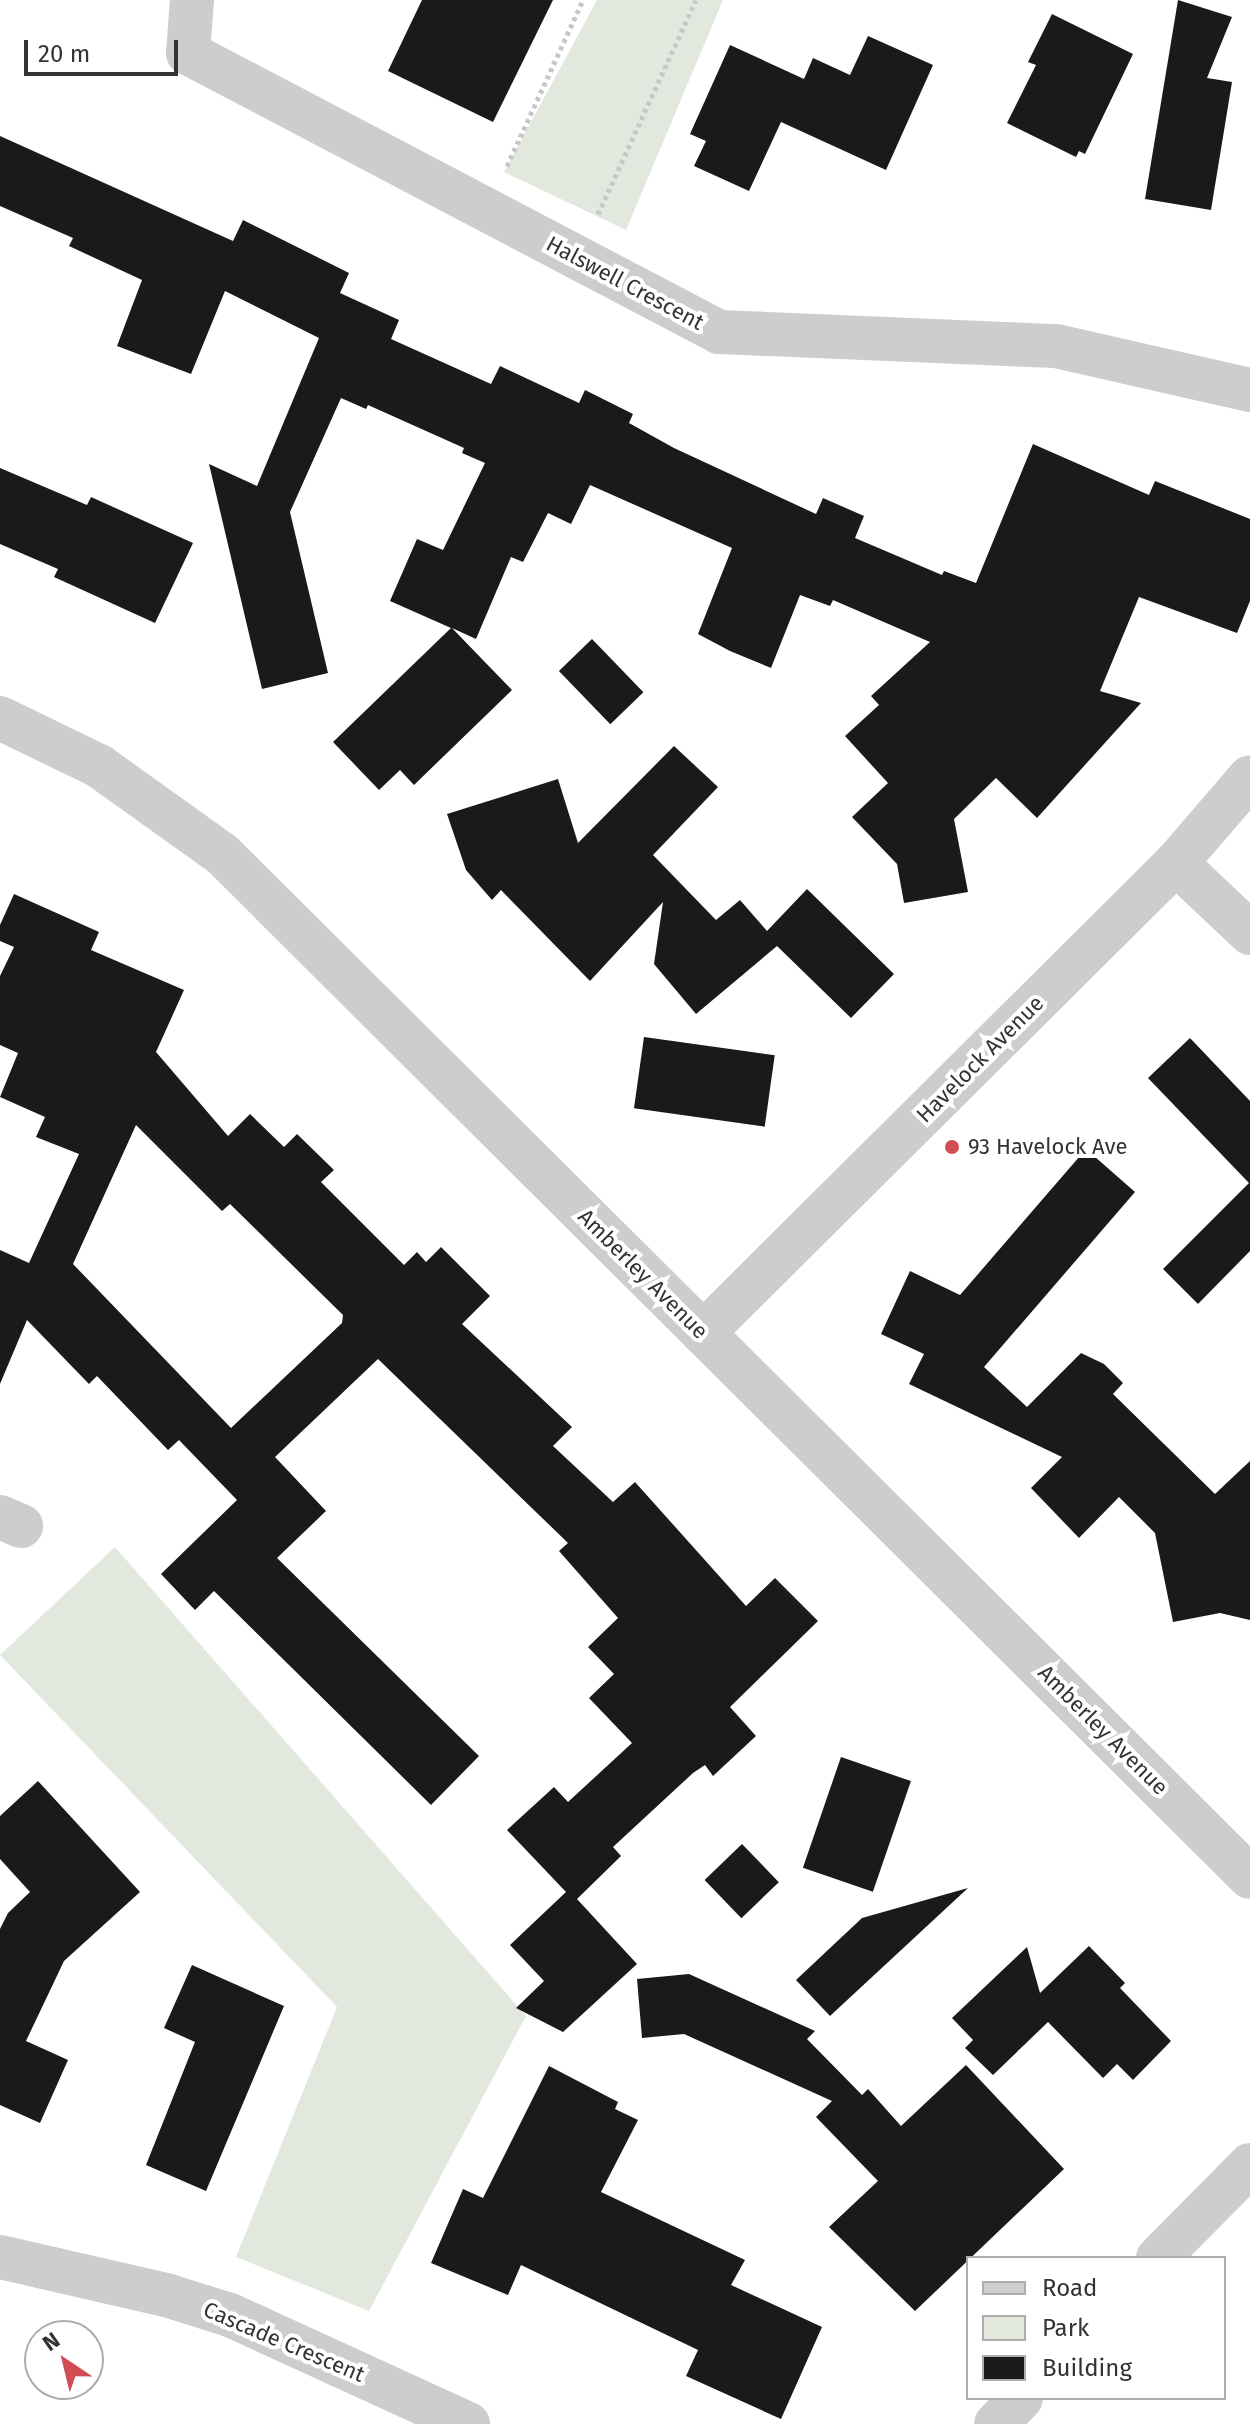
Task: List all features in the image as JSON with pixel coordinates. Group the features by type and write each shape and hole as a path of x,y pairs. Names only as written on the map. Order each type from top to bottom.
{"street":[{"name":"Halswell Crescent","path":"192,0 188,53 719,332 1056,346 1250,390"},
{"name":"Amberley Avenue","path":"0,718 99,766 222,854 1250,1877"},
{"name":"Havelock Avenue","path":"703,1333 1176,863 1250,777"},
{"path":"1176,863 1250,933"},
{"path":"1160,2256 1250,2165"},
{"name":"Cascade Crescent","path":"0,2257 166,2295 230,2315 468,2424"},
{"path":"996,2424 1019,2400"}],"path":[{"path":"505,170 583,0"},
{"path":"598,213 696,0"}],"green space":[{"path":"597,0 723,0 626,230 504,172"},
{"path":"115,1547 526,2016 369,2311 236,2257 337,2007 0,1655"}],"building":[{"path":"422,0 553,0 493,122 388,71"},
{"path":"1178,0 1232,17 1207,78 1232,82 1211,210 1145,199"},
{"path":"1052,14 1133,54 1085,154 1079,151 1076,157 1007,123 1036,65 1028,62"},
{"path":"868,36 933,65 886,170 781,122 749,191 694,166 706,141 690,134 730,45 804,79 813,58 850,75"},
{"path":"0,136 233,241 243,220 349,273 340,293 399,320 391,339 491,384 500,366 579,403 585,390 633,414 629,423 674,448 816,514 823,498 864,516 855,538 942,575 944,571 976,583 1033,444 1149,495 1155,481 1250,519 1250,601 1237,633 1139,597 1100,691 1141,703 1037,818 996,778 954,819 968,892 904,903 897,864 852,817 888,783 845,736 879,705 871,696 930,642 833,600 830,606 800,595 771,668 730,651 698,634 732,548 590,485 571,524 548,513 523,562 511,557 476,639 452,628 512,690 414,785 400,770 379,790 333,742 451,628 390,601 417,539 443,550 485,463 462,453 464,448 368,405 366,409 341,398 290,512 328,673 262,689 209,464 257,486 319,338 225,291 191,374 117,346 142,280 69,246 73,238 0,206"},
{"path":"0,468 87,505 91,497 193,543 155,623 54,577 58,569 0,544"},
{"path":"592,639 643,692 610,724 559,671"},
{"path":"674,746 718,787 653,855 716,920 740,900 767,931 807,889 894,974 851,1018 777,946 696,1014 654,964 663,902 590,981 501,890 492,900 466,870 447,814 558,779 578,843"},
{"path":"14,894 99,932 91,950 184,990 156,1052 228,1136 250,1114 284,1147 297,1134 334,1170 321,1182 404,1265 417,1252 426,1262 441,1247 490,1296 462,1324 572,1427 553,1446 613,1502 635,1482 746,1606 775,1578 818,1621 730,1707 756,1736 713,1776 705,1765 693,1773 613,1847 621,1856 577,1899 637,1964 563,2032 516,2008 544,1981 510,1945 566,1892 507,1830 554,1787 568,1802 632,1743 589,1698 614,1674 588,1647 618,1618 559,1551 568,1543 378,1359 275,1457 326,1511 277,1558 479,1756 431,1805 214,1591 195,1610 161,1574 237,1500 179,1440 168,1450 97,1376 89,1384 27,1320 0,1384 0,1250 29,1263 79,1154 36,1137 45,1117 0,1097 18,1053 0,1045 0,976 14,947 0,941 0,925","holes":["136,1125 222,1211 230,1204 343,1315 342,1323 231,1428 73,1264"]},
{"path":"644,1037 775,1055 765,1127 634,1108"},
{"path":"1190,1038 1250,1101 1250,1251 1198,1304 1163,1269 1249,1183 1148,1078"},
{"path":"1086,1149 1135,1192 984,1367 1027,1407 1081,1353 1104,1364 1123,1383 1113,1394 1215,1494 1250,1461 1250,1620 1220,1613 1173,1622 1155,1533 1119,1497 1079,1538 1031,1488 1062,1457 909,1384 924,1354 881,1334 910,1271 960,1295"},
{"path":"841,1757 911,1781 873,1892 803,1868"},
{"path":"38,1781 140,1892 64,1961 26,2041 68,2060 40,2123 0,2105 0,1929 8,1913 30,1892 0,1859 0,1816"},
{"path":"742,1844 779,1882 741,1918 705,1880"},
{"path":"968,1888 830,2016 796,1980 862,1918"},
{"path":"1089,1946 1125,1983 1120,1988 1171,2041 1133,2080 1117,2064 1103,2078 1048,2022 993,2075 965,2048 973,2040 952,2018 1027,1947 1040,1993"},
{"path":"192,1965 284,2006 206,2191 146,2165 195,2042 164,2028"},
{"path":"689,1974 815,2031 807,2039 862,2095 868,2089 901,2126 966,2065 1064,2169 973,2256 966,2256 966,2262 915,2311 829,2227 878,2181 816,2117 832,2101 684,2034 642,2038 637,1979"},
{"path":"549,2066 618,2102 615,2109 638,2120 601,2192 745,2260 731,2285 822,2327 781,2419 686,2376 698,2350 521,2265 508,2295 431,2263 463,2189 483,2198"}],"place":[{"name":"93 Havelock Ave","path":"952,1147"}]}
